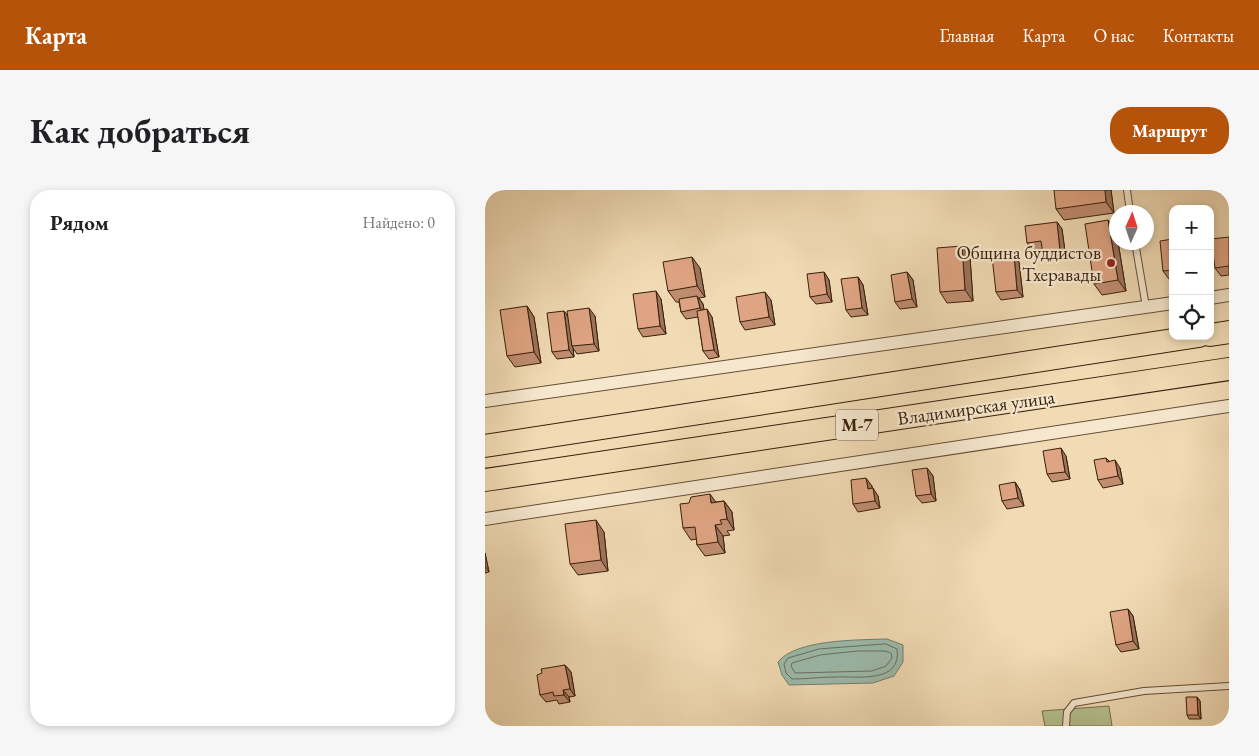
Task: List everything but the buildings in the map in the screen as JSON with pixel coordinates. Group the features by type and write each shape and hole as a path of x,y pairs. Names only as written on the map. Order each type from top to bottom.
{"highway":[{"path":"1214,334 1229,332"},
{"name":"Владимирская улица","path":"485,446 1173,340"},
{"name":"Владимирская улица","path":"485,480 1229,369"}],"street":[{"path":"1214,298 1229,296"},
{"path":"485,401 1169,304"},
{"path":"485,519 1229,406"}],"lane":[{"path":"1127,190 1130,205"},
{"path":"1136,250 1146,307"},
{"path":"1065,726 1067,712 1074,703 1144,691 1229,686"}],"green space":[{"path":"1109,706 1112,726 1045,726 1042,711"}],"water":[{"path":"887,639 903,645 903,662 894,676 873,683 789,685 782,675 778,662 787,654 813,645 829,642"}],"place":[{"name":"Община буддистов Тхеравады","path":"1111,263"}]}
